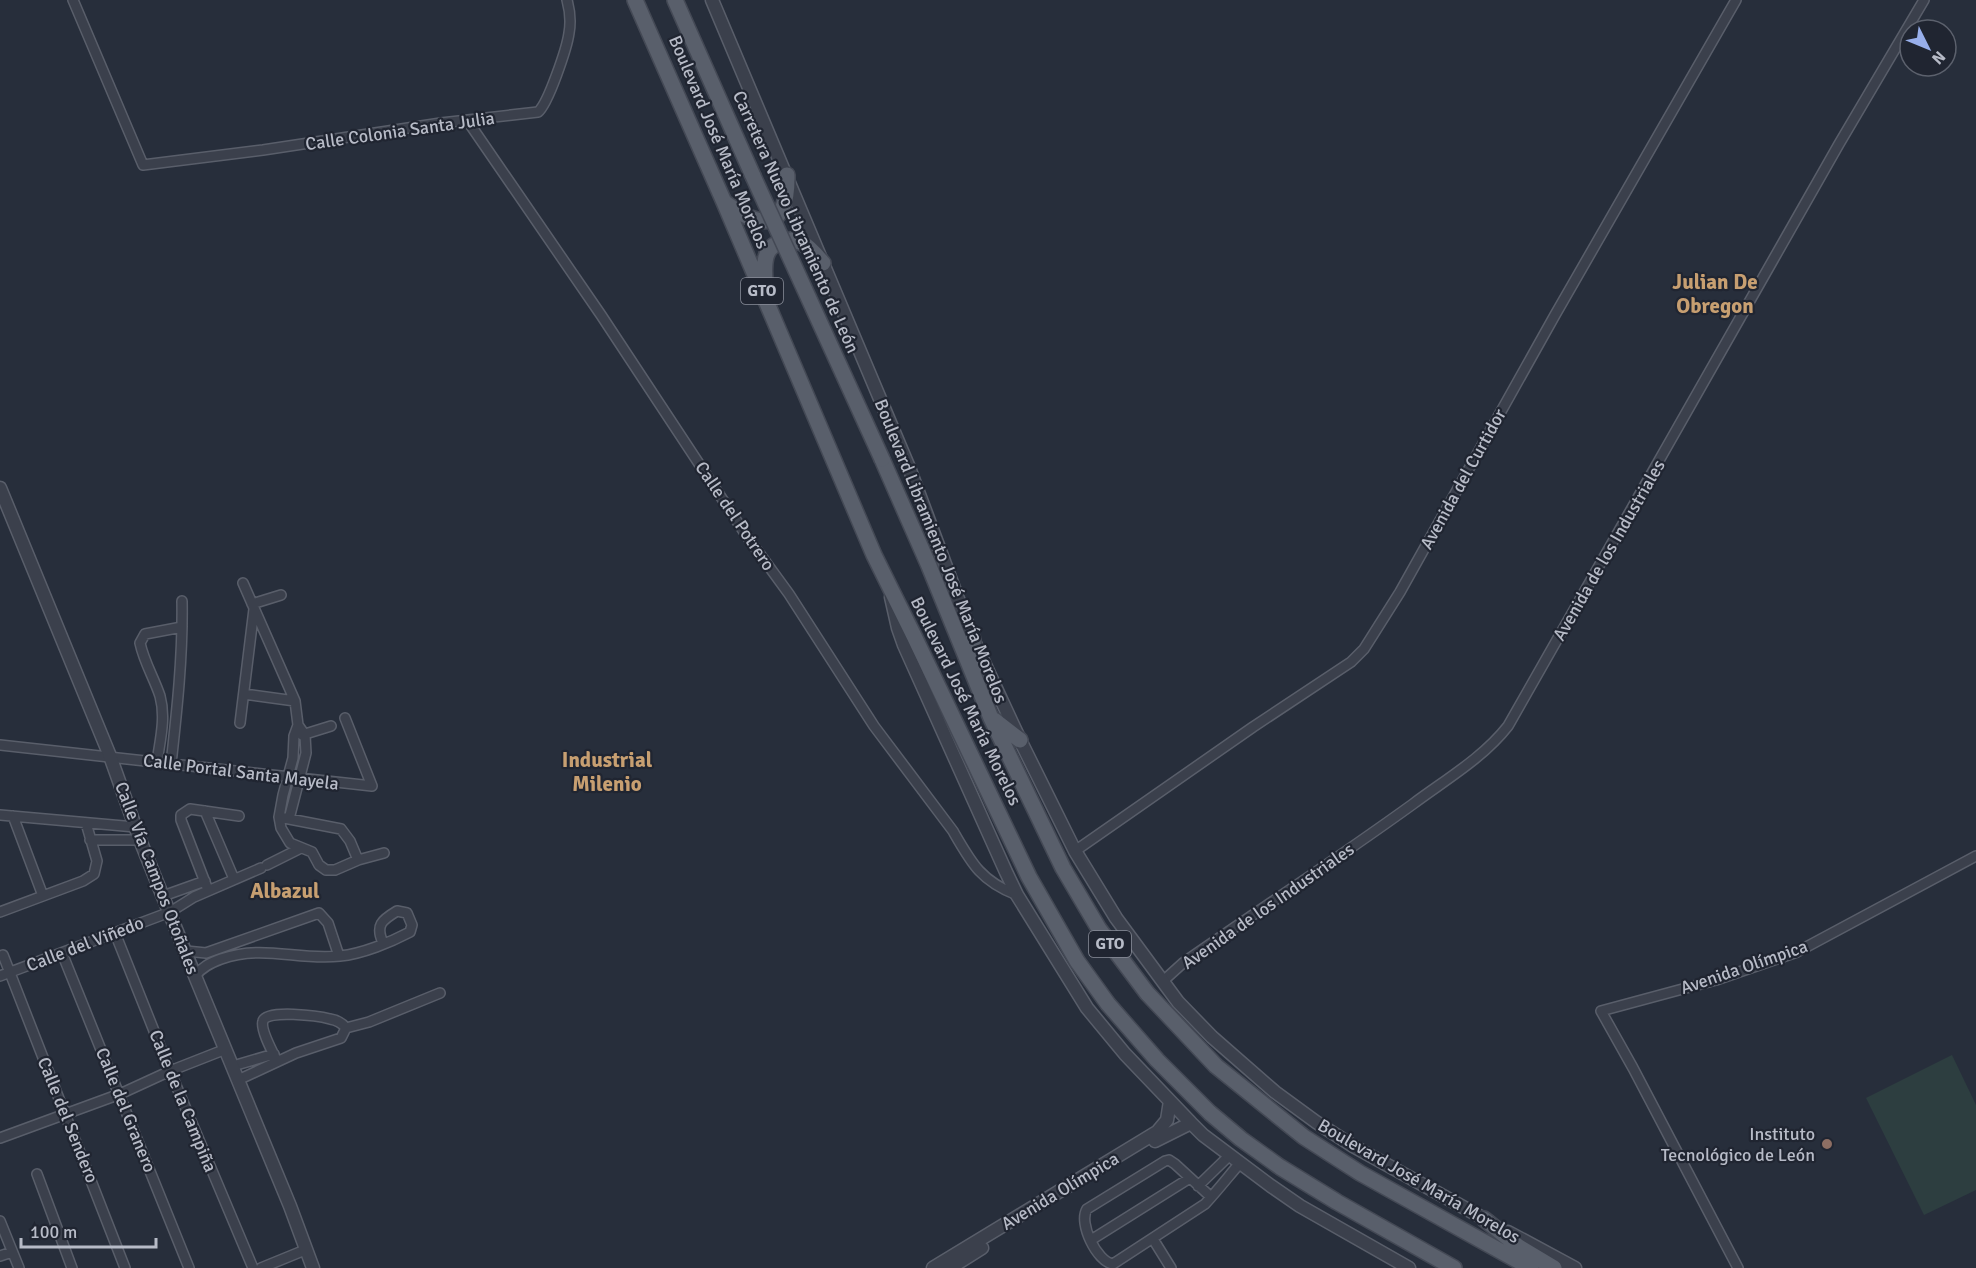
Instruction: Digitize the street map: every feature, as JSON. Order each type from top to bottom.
[{"type":"main road","name":"Boulevard José María Morelos","points":[[635,0],[724,202],[873,555],[1029,877],[1077,961],[1108,1004],[1170,1075],[1210,1113],[1280,1167],[1454,1268]]},
{"type":"main road","name":"Carretera Nuevo Libramiento de León","points":[[675,0],[882,459]]},
{"type":"main road","points":[[724,202],[747,218],[759,222],[769,221],[778,216],[785,206],[787,175]]},
{"type":"main road","points":[[767,303],[765,261],[766,254],[771,247],[777,243],[795,241],[810,249],[823,263]]},
{"type":"main road","name":"Boulevard José María Morelos","points":[[882,459],[929,566],[991,718],[1063,868],[1093,919],[1146,993],[1216,1066],[1273,1114],[1337,1160],[1531,1268]]},
{"type":"main road","points":[[973,639],[975,680]]},
{"type":"main road","points":[[991,718],[1020,740]]},
{"type":"main road","points":[[1485,1219],[1519,1247],[1554,1268]]},
{"type":"street","name":"Calle Colonia Santa Julia","points":[[74,0],[143,165],[532,113],[542,108],[546,102],[569,32],[570,14],[567,0]]},
{"type":"street","name":"Boulevard Libramiento José María Morelos","points":[[712,0],[910,471],[973,639],[1075,851],[1116,918],[1185,1010],[1275,1092],[1353,1146],[1575,1268]]},
{"type":"street","name":"Avenida del Curtidor","points":[[1075,851],[1351,662],[1364,649],[1400,592],[1736,0]]},
{"type":"street","name":"Avenida de los Industriales","points":[[1162,982],[1183,963],[1360,842],[1446,779],[1497,740],[1508,726],[1833,154],[1924,0]]},
{"type":"street","name":"Calle del Potrero","points":[[467,120],[601,315],[746,535],[795,603],[874,726],[986,879],[1017,896]]},
{"type":"street","name":"Calle Vía Campos Otoñales","points":[[0,488],[110,756],[140,840],[290,1206],[313,1268]]},
{"type":"street","points":[[243,583],[295,701],[298,725],[286,778],[285,837],[290,843],[312,852],[319,865],[326,870],[335,870],[358,860],[384,853]]},
{"type":"street","points":[[887,583],[904,645],[1017,896],[1087,1008],[1125,1054],[1191,1123],[1235,1159],[1271,1186],[1325,1221],[1409,1268]]},
{"type":"street","points":[[253,607],[281,595]]},
{"type":"street","points":[[171,764],[183,627],[182,601]]},
{"type":"street","points":[[240,723],[253,607]]},
{"type":"street","points":[[157,762],[163,713],[160,696],[140,643],[145,634],[183,627]]},
{"type":"street","points":[[250,639],[269,639]]},
{"type":"street","points":[[244,694],[295,701]]},
{"type":"street","points":[[160,696],[178,698]]},
{"type":"street","name":"Calle Portal Santa Mayela","points":[[0,745],[372,786],[345,718]]},
{"type":"street","points":[[284,818],[306,753],[305,735],[298,725]]},
{"type":"street","points":[[294,736],[305,735],[331,726]]},
{"type":"street","points":[[207,886],[181,815],[190,809],[239,816]]},
{"type":"street","points":[[205,811],[234,879]]},
{"type":"street","points":[[0,815],[135,827]]},
{"type":"street","points":[[13,816],[42,896]]},
{"type":"street","points":[[284,818],[341,829],[350,841],[358,860]]},
{"type":"street","points":[[0,912],[90,878],[94,874],[97,861],[86,823]]},
{"type":"street","points":[[90,840],[140,840]]},
{"type":"street","points":[[163,896],[234,879],[301,848]]},
{"type":"street","name":"Avenida Olímpica","points":[[1738,1268],[1634,1068],[1601,1011],[1716,980],[1797,952],[1976,856]]},
{"type":"street","name":"Calle del Viñedo","points":[[5,975],[170,912],[207,886]]},
{"type":"street","points":[[186,951],[206,953],[319,913],[328,923],[339,956]]},
{"type":"street","name":"Calle de la Campiña","points":[[115,933],[253,1268]]},
{"type":"street","points":[[265,933],[270,952]]},
{"type":"street","points":[[195,976],[210,963],[251,951],[339,956],[361,952],[383,943]]},
{"type":"street","points":[[230,944],[234,955]]},
{"type":"street","name":"Calle del Granero","points":[[62,953],[189,1268]]},
{"type":"street","name":"Calle del Sendero","points":[[3,955],[5,975],[66,1116],[125,1268]]},
{"type":"street","points":[[233,1066],[275,1058],[341,1038],[346,1028],[369,1022],[440,993]]},
{"type":"street","points":[[275,1058],[262,1026],[266,1016],[276,1014],[331,1019],[346,1028]]},
{"type":"street","points":[[0,1138],[66,1116],[226,1049]]},
{"type":"street","points":[[238,1080],[275,1058]]},
{"type":"street","name":"Avenida Olímpica","points":[[933,1268],[1157,1132],[1167,1120],[1170,1101]]},
{"type":"street","name":"Avenida Olímpica","points":[[950,1268],[1164,1135],[1191,1123]]},
{"type":"street","points":[[1198,1186],[1235,1159]]},
{"type":"street","points":[[1211,1197],[1172,1162],[1165,1161],[1091,1206],[1083,1217],[1091,1240],[1104,1260],[1113,1264],[1122,1264],[1153,1239],[1193,1213],[1211,1197],[1235,1159]]},
{"type":"street","points":[[37,1174],[72,1268]]},
{"type":"street","points":[[1091,1240],[1190,1178]]},
{"type":"street","points":[[0,1221],[19,1268]]},
{"type":"street","points":[[1153,1239],[1171,1268]]},
{"type":"street","points":[[261,1268],[305,1250]]},
{"type":"street","points":[[0,1256],[12,1252]]},
{"type":"shaded area","points":[[1952,1055],[1976,1105],[1976,1190],[1924,1215],[1866,1098]]},
{"type":"place","name":"Instituto Tecnológico de León","points":[[1827,1144]]},
{"type":"district","name":"Julian De Obregon","points":[[1715,294]]},
{"type":"district","name":"Industrial Milenio","points":[[607,772]]},
{"type":"district","name":"Albazul","points":[[285,891]]}]
